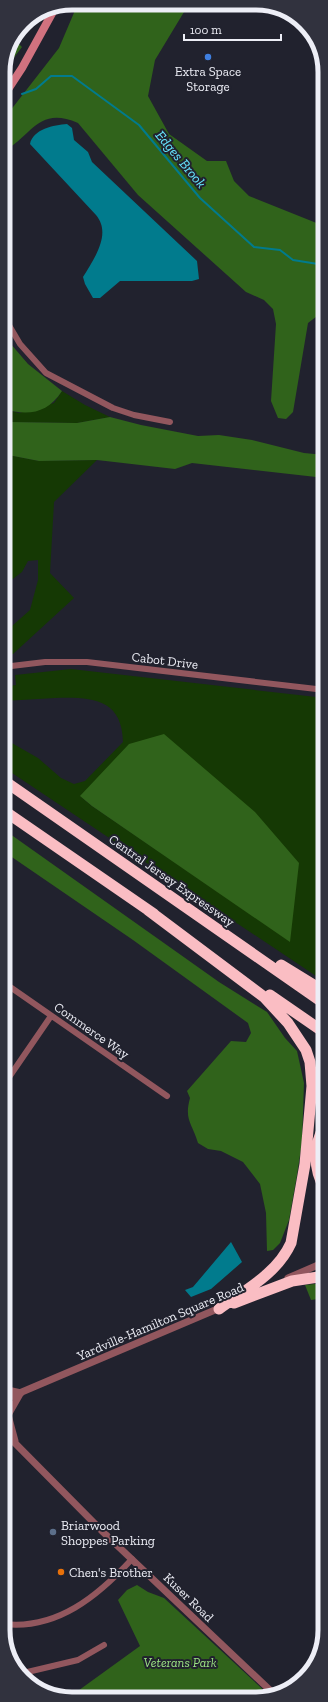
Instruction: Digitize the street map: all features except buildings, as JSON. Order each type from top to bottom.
[{"type":"highway","name":"Central Jersey Expressway","points":[[10,785],[318,999]]},
{"type":"highway","points":[[10,815],[318,1028]]},
{"type":"highway","points":[[162,891],[318,988]]},
{"type":"highway","points":[[148,910],[252,987],[275,1008],[300,1038],[306,1050],[312,1074],[305,1164],[291,1244],[280,1263],[273,1270],[221,1308]]},
{"type":"highway","points":[[318,1139],[316,1158],[318,1171]]},
{"type":"highway","points":[[221,1308],[287,1283],[318,1277]]},
{"type":"main road","points":[[10,86],[22,68],[52,14]]},
{"type":"street","points":[[10,327],[20,344],[46,372],[112,408],[134,415],[170,422]]},
{"type":"street","name":"Cabot Drive","points":[[10,667],[45,662],[87,662],[318,689]]},
{"type":"street","name":"Commerce Way","points":[[10,987],[167,1096]]},
{"type":"street","points":[[10,1076],[51,1016]]},
{"type":"street","name":"Yardville-Hamilton Square Road","points":[[10,1398],[318,1265]]},
{"type":"street","points":[[10,1390],[21,1393],[10,1411]]},
{"type":"street","points":[[10,1427],[17,1445]]},
{"type":"street","name":"Kuser Road","points":[[10,1438],[132,1559],[270,1690]]},
{"type":"street","points":[[10,1443],[17,1445]]},
{"type":"street","points":[[10,1624],[32,1624],[80,1606],[99,1593],[132,1559]]},
{"type":"street","points":[[26,1672],[78,1660],[104,1645]]},
{"type":"green space","points":[[75,10],[183,10],[184,12],[155,60],[148,96],[169,134],[207,161],[226,161],[234,181],[249,196],[318,224],[318,315],[308,323],[293,412],[286,419],[278,418],[271,401],[276,324],[273,309],[264,300],[246,292],[138,195],[78,123],[65,119],[54,118],[45,120],[10,147],[10,111],[59,48]]},
{"type":"green space","points":[[18,42],[22,47],[11,61]]},
{"type":"green space","points":[[10,343],[28,364],[62,391],[56,399],[43,409],[29,412],[10,411]]},
{"type":"green space","points":[[62,391],[85,405],[110,417],[77,423],[10,422],[10,411],[19,413],[54,403]]},
{"type":"green space","points":[[110,417],[141,425],[198,436],[219,435],[252,440],[304,453],[318,454],[318,477],[192,463],[175,469],[97,460],[39,461],[10,455],[10,422],[77,423]]},
{"type":"green space","points":[[10,455],[39,461],[97,460],[54,502],[50,573],[74,598],[13,654],[10,654],[10,628],[30,610],[38,580],[38,560],[28,561],[22,572],[10,581]]},
{"type":"green space","points":[[71,669],[318,697],[318,977],[10,772],[10,742],[38,758],[61,778],[74,784],[85,781],[123,742],[121,727],[117,716],[111,708],[102,703],[81,698],[10,701],[10,686],[16,685],[15,675]],"holes":[[[80,796],[290,941],[92,806]]]},
{"type":"green space","points":[[164,734],[255,812],[299,863],[290,942],[92,806],[80,796],[129,744]]},
{"type":"green space","points":[[10,834],[219,982],[267,1012],[285,1038],[297,1051],[304,1083],[302,1142],[289,1220],[280,1243],[273,1250],[267,1251],[266,1213],[260,1184],[243,1162],[221,1151],[208,1149],[198,1143],[188,1117],[188,1105],[190,1098],[187,1091],[231,1041],[246,1042],[251,1033],[248,1023],[133,940],[10,856]]},
{"type":"green space","points":[[318,1284],[318,1299],[311,1300],[305,1285]]},
{"type":"green space","name":"Veterans Park","points":[[137,1585],[148,1592],[164,1598],[265,1691],[76,1692],[140,1646],[118,1600],[127,1590]]},
{"type":"water","points":[[67,124],[72,128],[74,140],[88,152],[92,162],[197,261],[199,279],[192,281],[120,281],[100,298],[93,298],[85,284],[83,277],[100,246],[102,230],[100,222],[96,215],[30,144],[35,135],[40,131],[56,125]]},
{"type":"water","points":[[231,1242],[242,1262],[211,1289],[191,1297],[185,1290],[193,1287]]},
{"type":"waterway","name":"Edges Brook","points":[[22,94],[36,89],[51,76],[72,76],[139,125],[200,198],[254,247],[280,250],[293,260],[318,264]]},
{"type":"place","name":"Extra Space Storage","points":[[208,57]]},
{"type":"place","name":"Briarwood Shoppes Parking","points":[[53,1532]]},
{"type":"place","name":"Chen's Brother","points":[[61,1572]]}]
